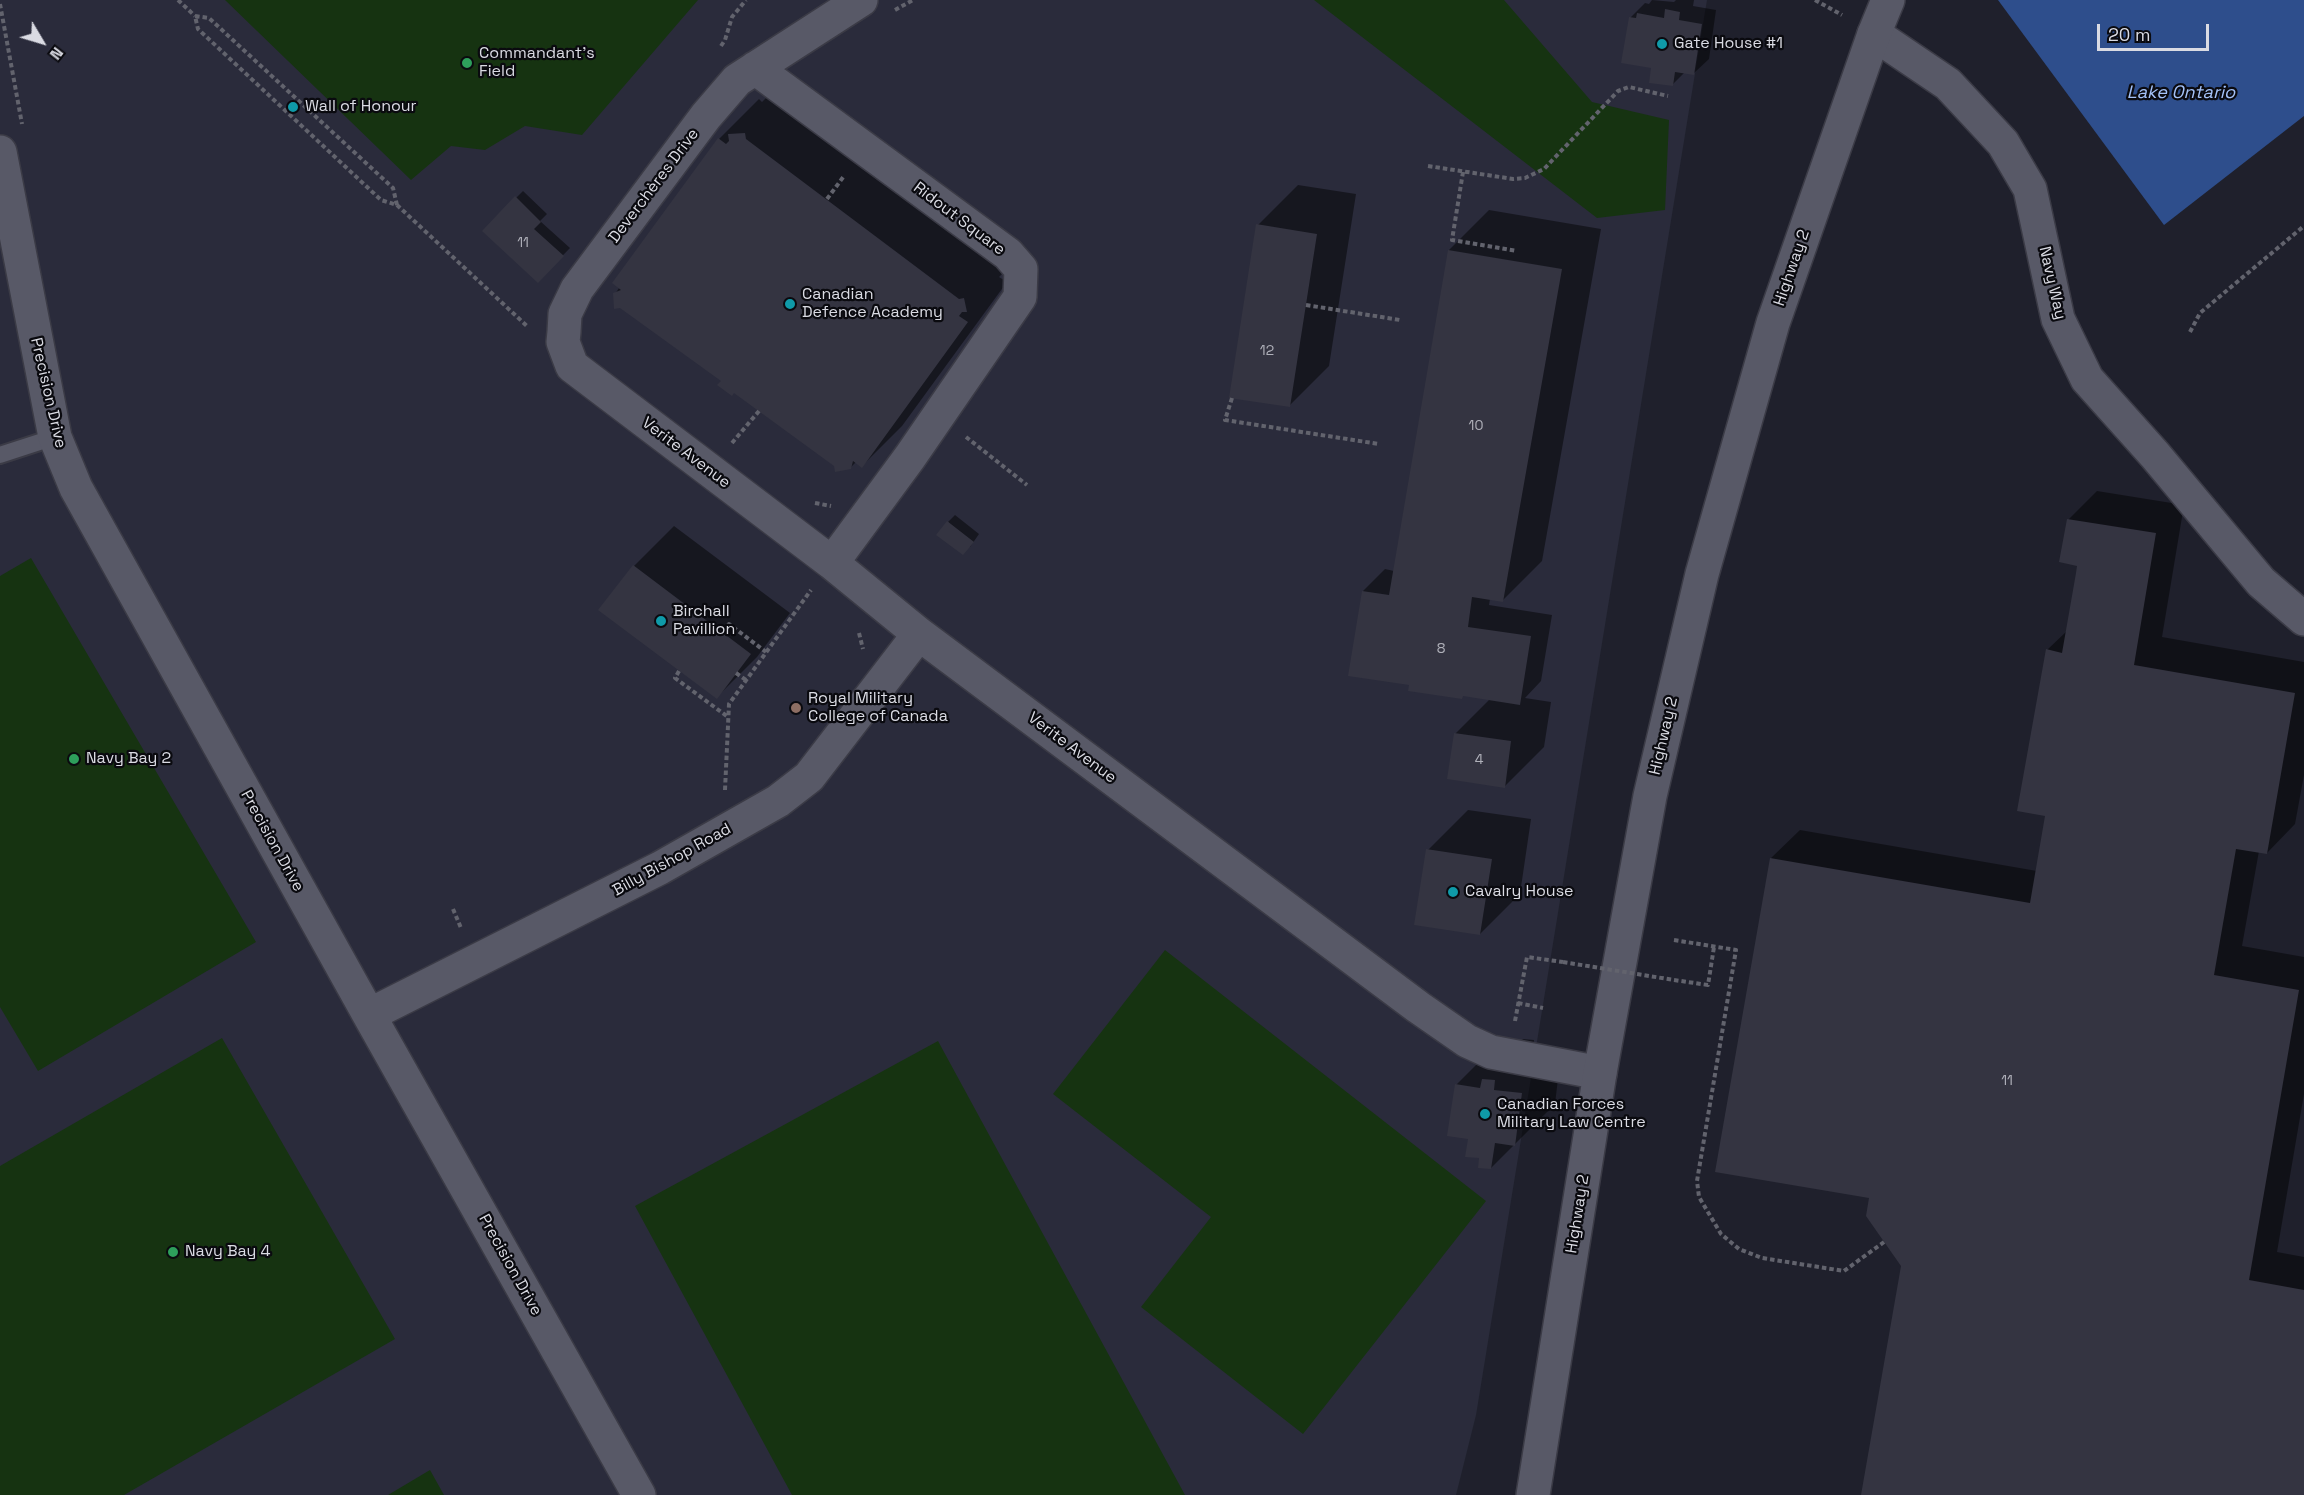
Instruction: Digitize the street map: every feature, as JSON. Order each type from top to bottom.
[{"type":"street","name":"Deverchères Drive","points":[[572,366],[563,342],[565,314],[577,289],[706,116],[737,80],[861,0]]},
{"type":"street","name":"Highway 2","points":[[1533,1495],[1600,1073],[1650,796],[1702,574],[1773,322],[1888,0]]},
{"type":"street","name":"Navy Way","points":[[1874,34],[1948,84],[2002,143],[2030,189],[2058,319],[2087,379],[2155,455],[2260,582],[2304,619]]},
{"type":"street","name":"Ridout Square","points":[[755,68],[1008,254],[1021,269],[1020,297],[939,416],[832,563]]},
{"type":"street","name":"Precision Drive","points":[[0,152],[55,437],[76,488],[639,1495]]},
{"type":"street","name":"Verite Avenue","points":[[572,366],[832,563],[919,634],[1418,1007],[1467,1041],[1499,1054],[1600,1073]]},
{"type":"street","name":"Billy Bishop Road","points":[[369,1015],[660,868],[778,801],[809,777],[919,634]]},
{"type":"lane","points":[[0,455],[55,437]]},
{"type":"path","points":[[178,0],[195,16],[198,29],[207,38],[381,200],[397,205],[572,366]]},
{"type":"path","points":[[0,4],[24,130]]},
{"type":"path","points":[[195,16],[209,18],[393,188],[397,205]]},
{"type":"path","points":[[1428,166],[1513,179],[1525,178],[1544,169],[1618,91],[1629,87],[1668,96]]},
{"type":"path","points":[[1463,172],[1452,240],[1517,251]]},
{"type":"path","points":[[2190,332],[2200,313],[2304,226]]},
{"type":"path","points":[[1306,305],[1400,320]]},
{"type":"path","points":[[1232,398],[1225,420],[1379,444]]},
{"type":"path","points":[[732,444],[759,411]]},
{"type":"path","points":[[939,416],[1027,485]]},
{"type":"path","points":[[811,502],[831,506],[841,502]]},
{"type":"path","points":[[723,832],[729,704],[832,563]]},
{"type":"path","points":[[802,584],[811,591]]},
{"type":"path","points":[[723,632],[729,624],[766,652]]},
{"type":"path","points":[[857,626],[864,653]]},
{"type":"path","points":[[679,671],[675,678],[728,717]]},
{"type":"path","points":[[736,673],[746,680]]},
{"type":"path","points":[[453,909],[465,936]]},
{"type":"path","points":[[1674,940],[1736,950],[1697,1181],[1699,1197],[1721,1234],[1739,1249],[1762,1258],[1844,1271],[1884,1242]]},
{"type":"path","points":[[1513,1030],[1527,957],[1708,986],[1714,947]]},
{"type":"path","points":[[1518,1003],[1543,1008]]},
{"type":"shaded area","name":"Royal Military College of Canada","points":[[0,0],[1707,0],[1476,1415],[1456,1495],[0,1495]]},
{"type":"green space","name":"Commandant's Field","points":[[225,0],[698,0],[582,135],[525,126],[485,150],[451,146],[411,180]]},
{"type":"green space","points":[[1314,0],[1504,0],[1592,102],[1669,120],[1665,210],[1597,218]]},
{"type":"green space","name":"Navy Bay 2","points":[[31,558],[256,942],[38,1071],[0,1007],[0,576]]},
{"type":"green space","points":[[1165,950],[1486,1201],[1303,1434],[1141,1307],[1211,1217],[1053,1094]]},
{"type":"green space","name":"Navy Bay 4","points":[[222,1038],[395,1339],[124,1495],[0,1495],[0,1166]]},
{"type":"green space","points":[[938,1041],[1185,1495],[792,1495],[635,1206]]},
{"type":"green space","points":[[430,1470],[444,1495],[388,1495]]},
{"type":"water","name":"Lake Ontario","points":[[1998,0],[2304,0],[2304,116],[2164,225]]},
{"type":"building","name":"Gate House #1","points":[[1665,9],[1680,12],[1679,20],[1702,24],[1694,75],[1675,72],[1673,86],[1649,83],[1651,68],[1621,63],[1629,17],[1636,18],[1637,13],[1664,18]]},
{"type":"building","name":"Canadian Defence Academy","points":[[745,133],[746,139],[959,299],[964,298],[967,312],[962,312],[959,316],[968,322],[862,468],[853,461],[851,469],[835,472],[834,466],[734,393],[732,396],[717,385],[721,381],[620,308],[614,309],[613,293],[621,290],[612,283],[718,138],[726,144],[729,141],[728,134]]},
{"type":"building","points":[[515,196],[541,222],[534,229],[564,256],[538,283],[482,231]]},
{"type":"building","points":[[1256,224],[1317,234],[1290,407],[1229,398]]},
{"type":"building","points":[[1448,250],[1562,269],[1503,602],[1472,597],[1468,627],[1531,636],[1520,705],[1463,696],[1462,699],[1408,691],[1409,685],[1348,676],[1362,591],[1389,595]]},
{"type":"building","points":[[2067,519],[2156,533],[2134,665],[2295,693],[2267,854],[2236,849],[2214,975],[2299,990],[2249,1280],[2304,1290],[2304,1495],[1861,1495],[1901,1266],[1866,1216],[1869,1198],[1715,1172],[1770,858],[2030,903],[2045,816],[2017,811],[2046,649],[2062,653],[2076,573],[2077,566],[2059,562]]},
{"type":"building","points":[[947,521],[974,542],[963,555],[936,535]]},
{"type":"building","name":"Birchall Pavillion","points":[[633,565],[751,654],[717,699],[598,610]]},
{"type":"building","points":[[1454,733],[1511,741],[1505,788],[1447,779]]},
{"type":"building","name":"Cavalry House","points":[[1426,849],[1492,859],[1480,935],[1414,925]]},
{"type":"building","name":"Canadian Forces Military Law Centre","points":[[1482,1079],[1495,1080],[1494,1090],[1522,1093],[1515,1146],[1495,1143],[1491,1169],[1478,1168],[1479,1158],[1465,1157],[1468,1139],[1447,1136],[1455,1084],[1480,1088]]},
{"type":"place","name":"Gate House #1","points":[[1662,44]]},
{"type":"place","name":"Commandant's Field","points":[[467,63]]},
{"type":"place","name":"Wall of Honour","points":[[293,107]]},
{"type":"place","name":"Canadian Defence Academy","points":[[790,304]]},
{"type":"place","name":"Birchall Pavillion","points":[[661,621]]},
{"type":"place","name":"Royal Military College of Canada","points":[[796,708]]},
{"type":"place","name":"Navy Bay 2","points":[[74,759]]},
{"type":"place","name":"Cavalry House","points":[[1453,892]]},
{"type":"place","name":"Canadian Forces Military Law Centre","points":[[1485,1114]]},
{"type":"place","name":"Navy Bay 4","points":[[173,1252]]}]
